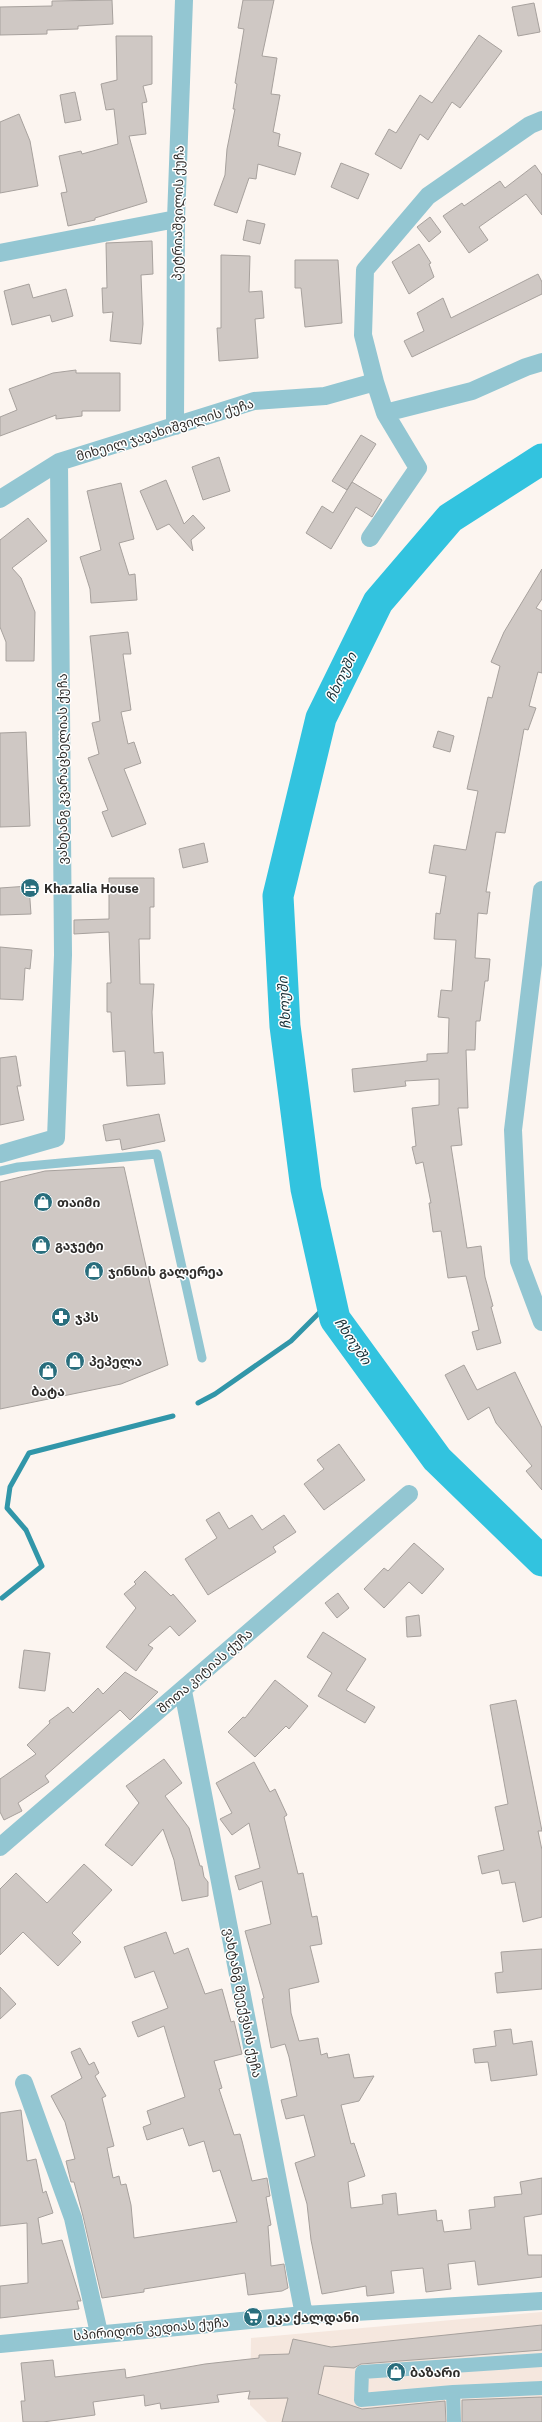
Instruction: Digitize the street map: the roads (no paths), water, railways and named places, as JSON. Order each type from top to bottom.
[{"type":"street","name":"პეტრიაშვილის ქუჩა","points":[[175,426],[176,219],[184,0]]},
{"type":"street","points":[[370,538],[418,468],[385,413],[375,382],[364,335],[365,270],[428,196],[530,125],[542,120]]},
{"type":"street","points":[[0,253],[176,219]]},
{"type":"street","points":[[385,413],[428,404],[472,391],[526,367],[542,362]]},
{"type":"street","name":"მიხეილ ჯავახიშვილის ქუჩა","points":[[0,499],[59,462],[254,401],[325,396],[375,382]]},
{"type":"street","name":"ვახტანგ კვარაცხელიას ქუჩა","points":[[0,1154],[56,1138],[63,955],[59,462]]},
{"type":"street","points":[[541,895],[513,1130],[519,1261],[542,1322]]},
{"type":"street","name":"შოთა კიტიას ქუჩა","points":[[0,1847],[183,1691],[409,1494]]},
{"type":"street","name":"ვახტანგ მეექვსის ქუჩა","points":[[183,1691],[304,2315]]},
{"type":"street","points":[[24,2083],[73,2218],[99,2333]]},
{"type":"street","name":"სპირიდონ კედიას ქუჩა","points":[[0,2344],[99,2333],[304,2315],[542,2301]]},
{"type":"street","points":[[542,2360],[362,2372],[361,2400],[453,2392],[542,2388]]},
{"type":"street","points":[[453,2392],[454,2422]]},
{"type":"lane","points":[[0,1170],[157,1154],[202,1358]]},
{"type":"waterway","name":"ჩხოუში","points":[[542,459],[450,518],[378,602],[321,718],[278,896],[285,1026],[306,1189],[335,1319],[437,1459],[542,1561]]},
{"type":"waterway","points":[[198,1403],[215,1394],[291,1341],[331,1301]]},
{"type":"waterway","points":[[2,1598],[42,1566],[26,1530],[7,1508],[10,1487],[29,1453],[173,1416]]},
{"type":"place","name":"Khazalia House","points":[[30,888]]},
{"type":"place","name":"თაიმი","points":[[43,1202]]},
{"type":"place","name":"გაჯეტი","points":[[41,1245]]},
{"type":"place","name":"ჯინსის გალერეა","points":[[94,1271]]},
{"type":"place","name":"ჯპს","points":[[61,1317]]},
{"type":"place","name":"პეპელა","points":[[75,1361]]},
{"type":"place","name":"ბატა","points":[[48,1371]]},
{"type":"place","name":"ეკა ქალდანი","points":[[253,2317]]},
{"type":"place","name":"ბაზარი","points":[[396,2372]]}]
